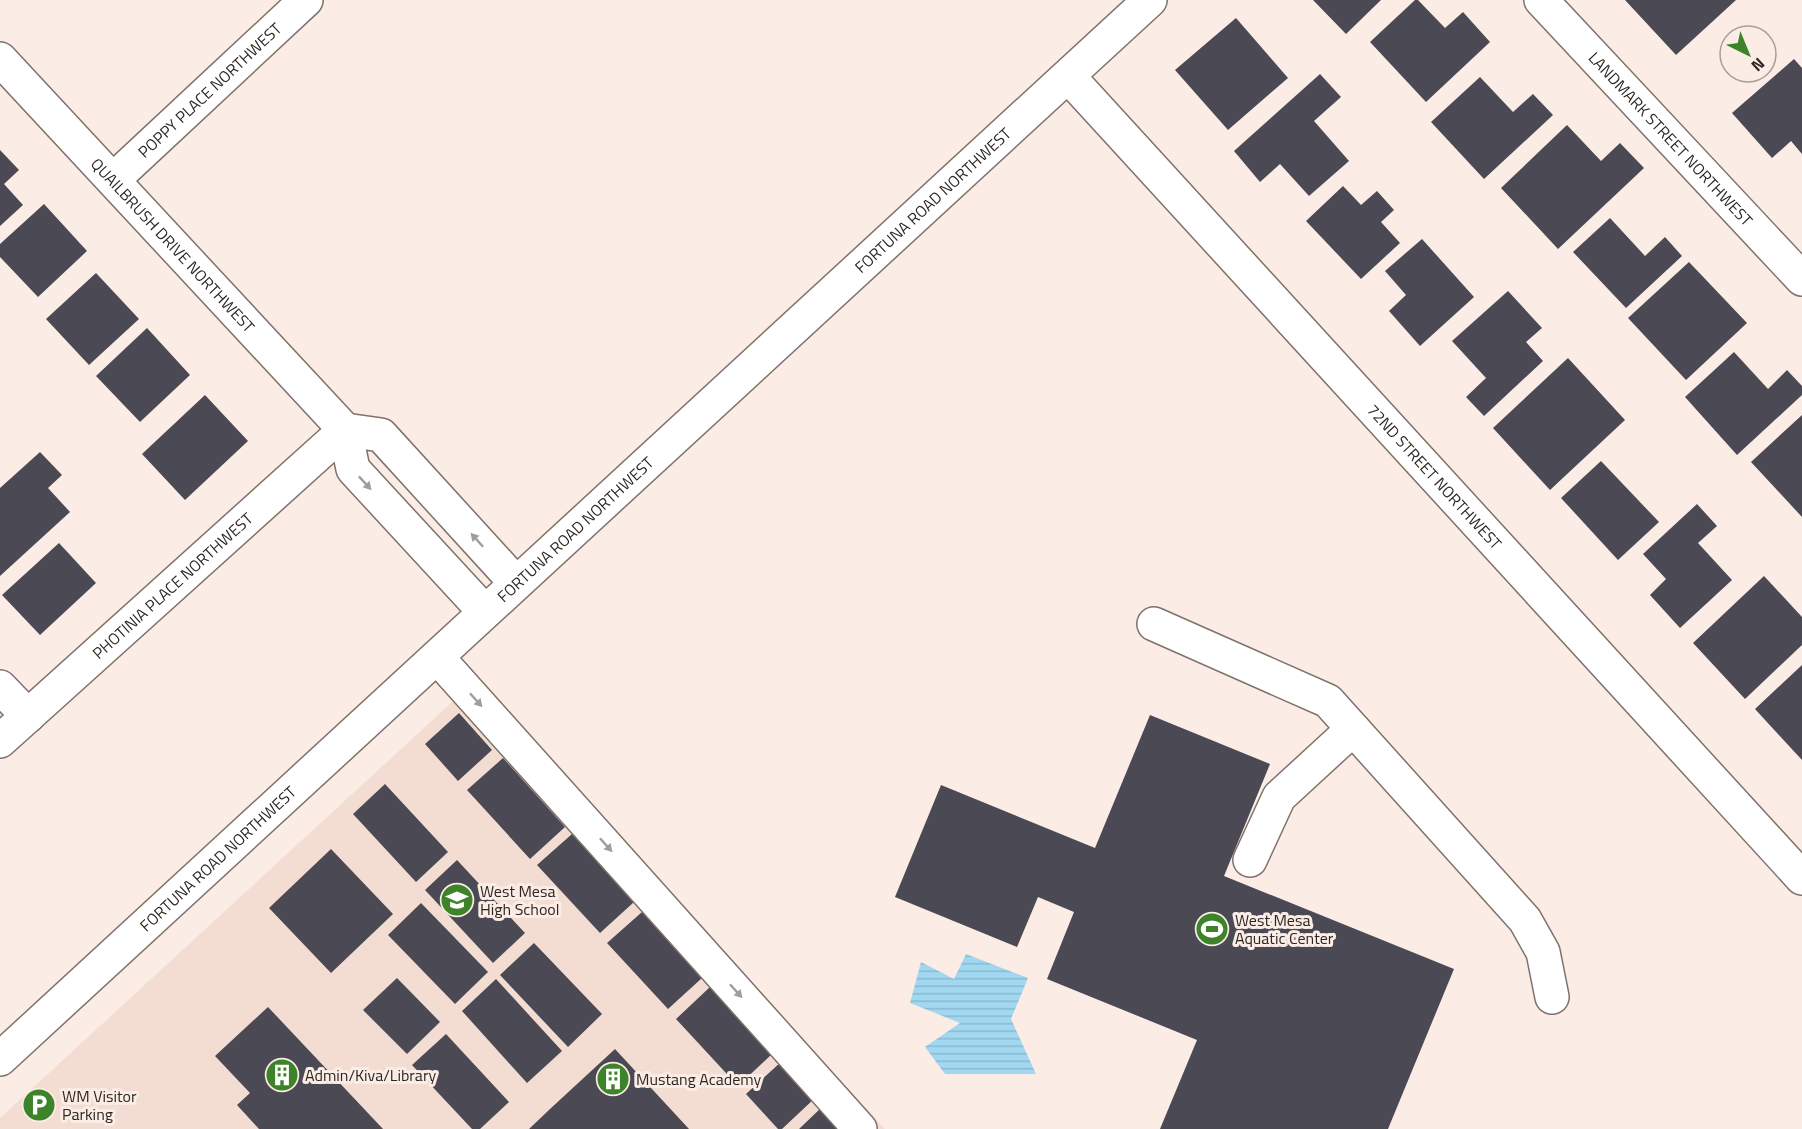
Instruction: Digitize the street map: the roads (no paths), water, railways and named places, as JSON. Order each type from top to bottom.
[{"type":"street","name":"POPPY PLACE NORTHWEST","points":[[113,180],[306,0]]},
{"type":"street","name":"FORTUNA ROAD NORTHWEST","points":[[0,1059],[1150,0]]},
{"type":"street","name":"LANDMARK STREET NORTHWEST","points":[[1542,0],[1799,271]]},
{"type":"street","name":"QUAILBRUSH DRIVE NORTHWEST","points":[[0,59],[345,430]]},
{"type":"street","name":"72ND STREET NORTHWEST","points":[[1068,76],[1802,878]]},
{"type":"street","points":[[485,612],[353,469],[345,430],[381,435],[516,583]]},
{"type":"street","name":"PHOTINIA PLACE NORTHWEST","points":[[0,741],[345,430]]},
{"type":"street","points":[[1154,624],[1328,701],[1525,920],[1543,952],[1552,997]]},
{"type":"street","points":[[437,657],[860,1129]]},
{"type":"street","points":[[0,687],[28,716]]},
{"type":"street","points":[[1250,860],[1279,797],[1353,729]]},
{"type":"water","points":[[966,954],[1028,978],[1011,1019],[1036,1074],[945,1074],[925,1047],[960,1023],[910,1003],[921,962],[954,979]]},
{"type":"place","name":"West Mesa High School","points":[[457,900]]},
{"type":"place","name":"West Mesa Aquatic Center","points":[[1212,929]]},
{"type":"place","name":"Admin/Kiva/Library","points":[[282,1075]]},
{"type":"place","name":"Mustang Academy","points":[[613,1079]]},
{"type":"place","name":"WM Visitor Parking","points":[[39,1105]]}]
